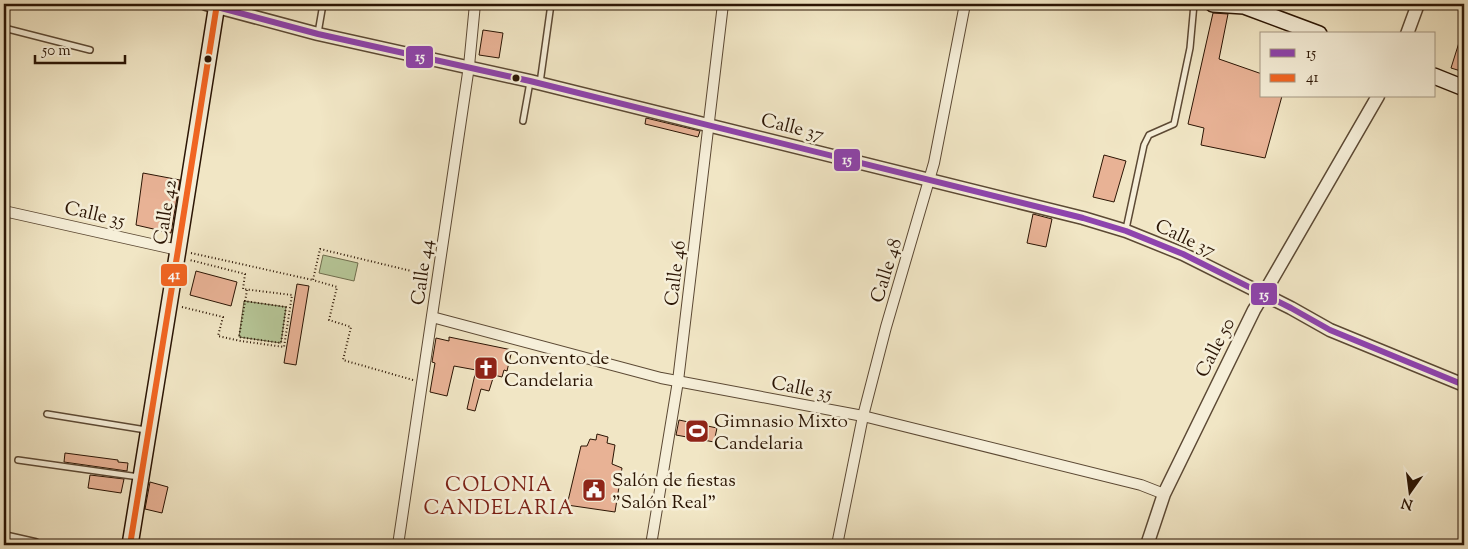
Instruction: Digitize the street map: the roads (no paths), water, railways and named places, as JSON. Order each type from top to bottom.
[{"type":"main road","points":[[1212,4],[1244,6],[1314,32]]},
{"type":"main road","name":"Calle 42","points":[[130,545],[178,250],[213,5]]},
{"type":"main road","points":[[1436,77],[1464,88]]},
{"type":"street","name":"Calle 44","points":[[398,545],[469,66],[475,4]]},
{"type":"street","name":"Calle 48","points":[[837,545],[863,416],[886,327],[930,180],[965,4]]},
{"type":"street","points":[[1408,32],[1418,4]]},
{"type":"street","name":"Calle 37","points":[[213,5],[318,34],[535,82],[1126,230],[1183,254],[1291,308],[1330,330],[1464,385]]},
{"type":"street","name":"Calle 46","points":[[650,545],[678,381],[723,5]]},
{"type":"street","name":"Calle 50","points":[[1147,545],[1164,494],[1240,336],[1377,98]]},
{"type":"street","name":"Calle 35","points":[[4,211],[178,250]]},
{"type":"street","name":"Calle 35","points":[[432,317],[661,378],[863,416],[1141,485],[1164,494]]},
{"type":"street","points":[[4,538],[36,545]]},
{"type":"lane","points":[[318,34],[323,4]]},
{"type":"lane","points":[[523,121],[535,82],[551,4]]},
{"type":"lane","points":[[711,4],[723,5]]},
{"type":"lane","points":[[1126,230],[1144,144],[1149,135],[1174,124],[1190,48],[1194,4]]},
{"type":"lane","points":[[4,28],[90,50]]},
{"type":"lane","points":[[48,414],[149,430]]},
{"type":"lane","points":[[18,460],[142,478]]},
{"type":"place","name":"Convento de Candelaria","points":[[486,368]]},
{"type":"place","name":"Gimnasio Mixto Candelaria","points":[[697,431]]},
{"type":"place","name":"Salón de fiestas \"Salón Real\"","points":[[594,490]]},
{"type":"district","name":"COLONIA CANDELARIA","points":[[499,496]]}]
